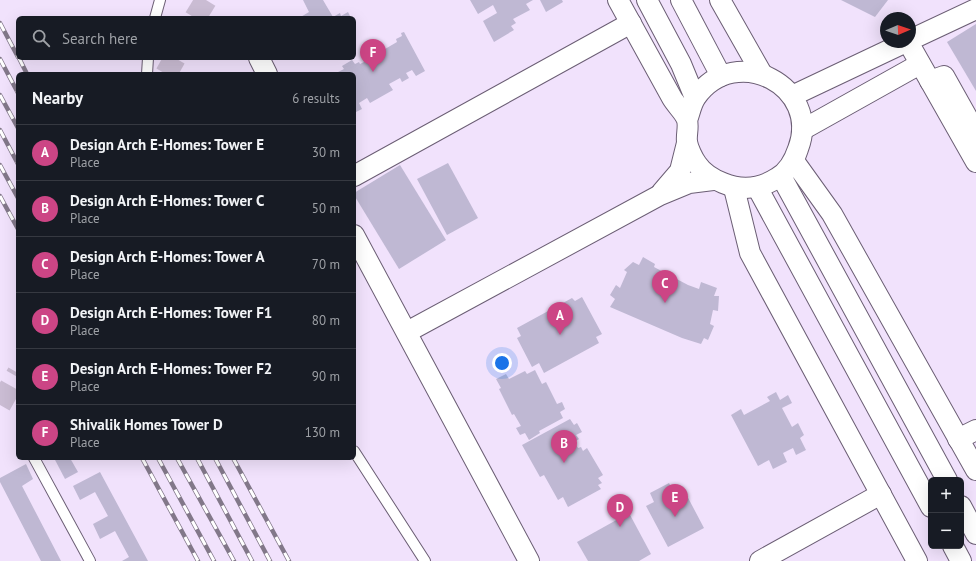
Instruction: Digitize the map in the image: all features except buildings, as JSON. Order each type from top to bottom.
[{"type":"street","points":[[618,0],[673,99],[687,120]]},
{"type":"street","points":[[647,0],[681,64],[695,98]]},
{"type":"street","points":[[681,0],[721,76]]},
{"type":"street","points":[[720,0],[762,74]]},
{"type":"street","points":[[916,37],[976,9]]},
{"type":"street","points":[[356,175],[631,23]]},
{"type":"street","points":[[792,96],[894,48]]},
{"type":"street","points":[[910,48],[976,162]]},
{"type":"street","points":[[260,60],[266,72]]},
{"type":"street","points":[[660,195],[680,171],[687,143],[687,120],[695,98],[706,85],[721,76],[743,71],[762,74],[778,82],[792,96],[801,117],[802,140],[794,161],[781,176],[770,183],[757,187],[734,188],[713,180],[697,163],[687,143]]},
{"type":"street","points":[[802,130],[925,73],[944,76],[976,133]]},
{"type":"street","points":[[794,161],[832,214],[976,470]]},
{"type":"street","points":[[781,176],[945,477]]},
{"type":"street","points":[[407,332],[660,195],[688,183],[713,180]]},
{"type":"street","points":[[757,187],[928,500]]},
{"type":"street","points":[[734,188],[750,253],[917,561]]},
{"type":"street","points":[[356,239],[529,561]]},
{"type":"street","points":[[958,439],[976,430]]},
{"type":"street","points":[[760,561],[880,494]]},
{"type":"street","points":[[964,512],[976,534]]},
{"type":"street","points":[[954,549],[961,561]]},
{"type":"lane","points":[[156,16],[160,0]]},
{"type":"lane","points":[[147,72],[148,60]]},
{"type":"lane","points":[[356,453],[425,561]]},
{"type":"lane","points":[[35,460],[90,561]]},
{"type":"tunnel","points":[[196,16],[206,0]]},
{"type":"tunnel","points":[[167,72],[174,60]]},
{"type":"tunnel","points":[[0,405],[16,377]]},
{"type":"railway","points":[[0,23],[16,53]]},
{"type":"railway","points":[[0,59],[16,89]]},
{"type":"railway","points":[[20,60],[26,72]]},
{"type":"railway","points":[[0,95],[16,124]]},
{"type":"railway","points":[[0,130],[16,160]]},
{"type":"railway","points":[[0,165],[16,194]]},
{"type":"railway","points":[[0,196],[16,225]]},
{"type":"railway","points":[[143,460],[198,561]]},
{"type":"railway","points":[[159,460],[214,561]]},
{"type":"railway","points":[[178,460],[234,561]]},
{"type":"railway","points":[[198,460],[252,561]]},
{"type":"railway","points":[[216,460],[270,561]]},
{"type":"railway","points":[[234,460],[289,561]]},
{"type":"place","name":"Shivalik Homes Tower D","points":[[373,72]]},
{"type":"place","name":"Design Arch E-Homes: Tower A","points":[[665,303]]},
{"type":"place","name":"Design Arch E-Homes: Tower E","points":[[560,335]]},
{"type":"place","name":"Design Arch E-Homes: Tower C","points":[[564,463]]},
{"type":"place","name":"Design Arch E-Homes: Tower F2","points":[[675,517]]},
{"type":"place","name":"Design Arch E-Homes: Tower F1","points":[[620,527]]}]
